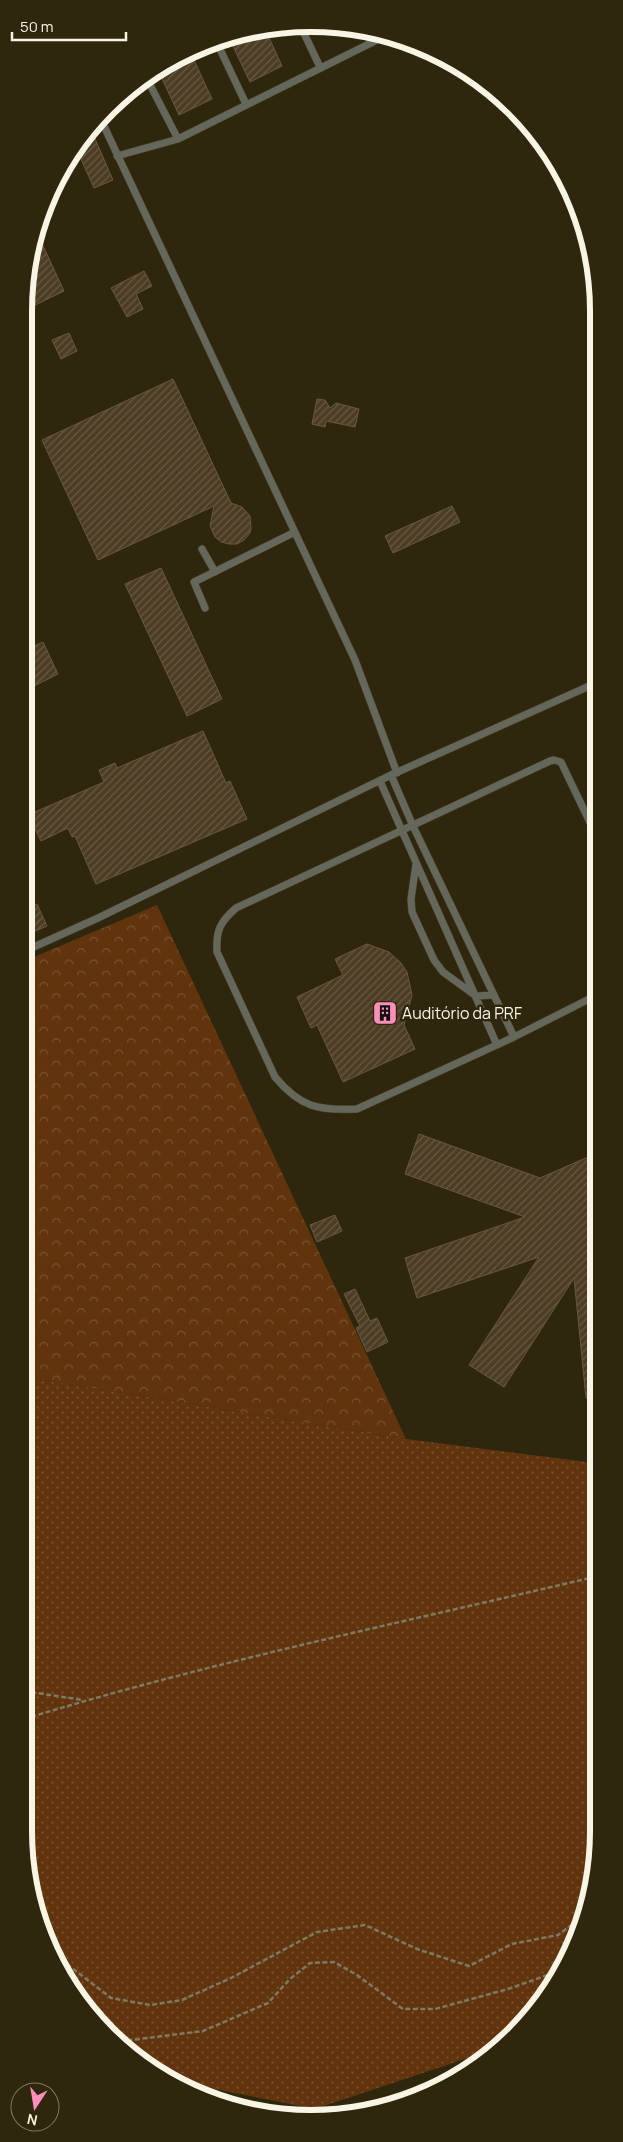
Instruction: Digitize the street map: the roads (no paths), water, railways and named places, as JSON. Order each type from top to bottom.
[{"type":"lane","points":[[304,32],[320,67]]},
{"type":"lane","points":[[118,156],[178,139],[376,40]]},
{"type":"lane","points":[[219,48],[246,104]]},
{"type":"lane","points":[[150,84],[178,139]]},
{"type":"lane","points":[[104,126],[355,660],[413,826],[514,1037]]},
{"type":"lane","points":[[205,608],[194,582],[295,532]]},
{"type":"lane","points":[[202,549],[215,572]]},
{"type":"lane","points":[[32,948],[98,918],[394,774],[590,686]]},
{"type":"lane","points":[[590,822],[561,762],[554,760],[236,908],[223,919],[216,936],[217,952],[275,1077],[289,1093],[308,1105],[334,1110],[357,1110],[498,1045],[590,999]]},
{"type":"lane","points":[[380,781],[498,1045]]},
{"type":"lane","points":[[416,864],[411,899],[412,912],[434,960],[443,972],[476,996],[494,995]]},
{"type":"place","name":"Auditório da PRF","points":[[385,1013]]}]
